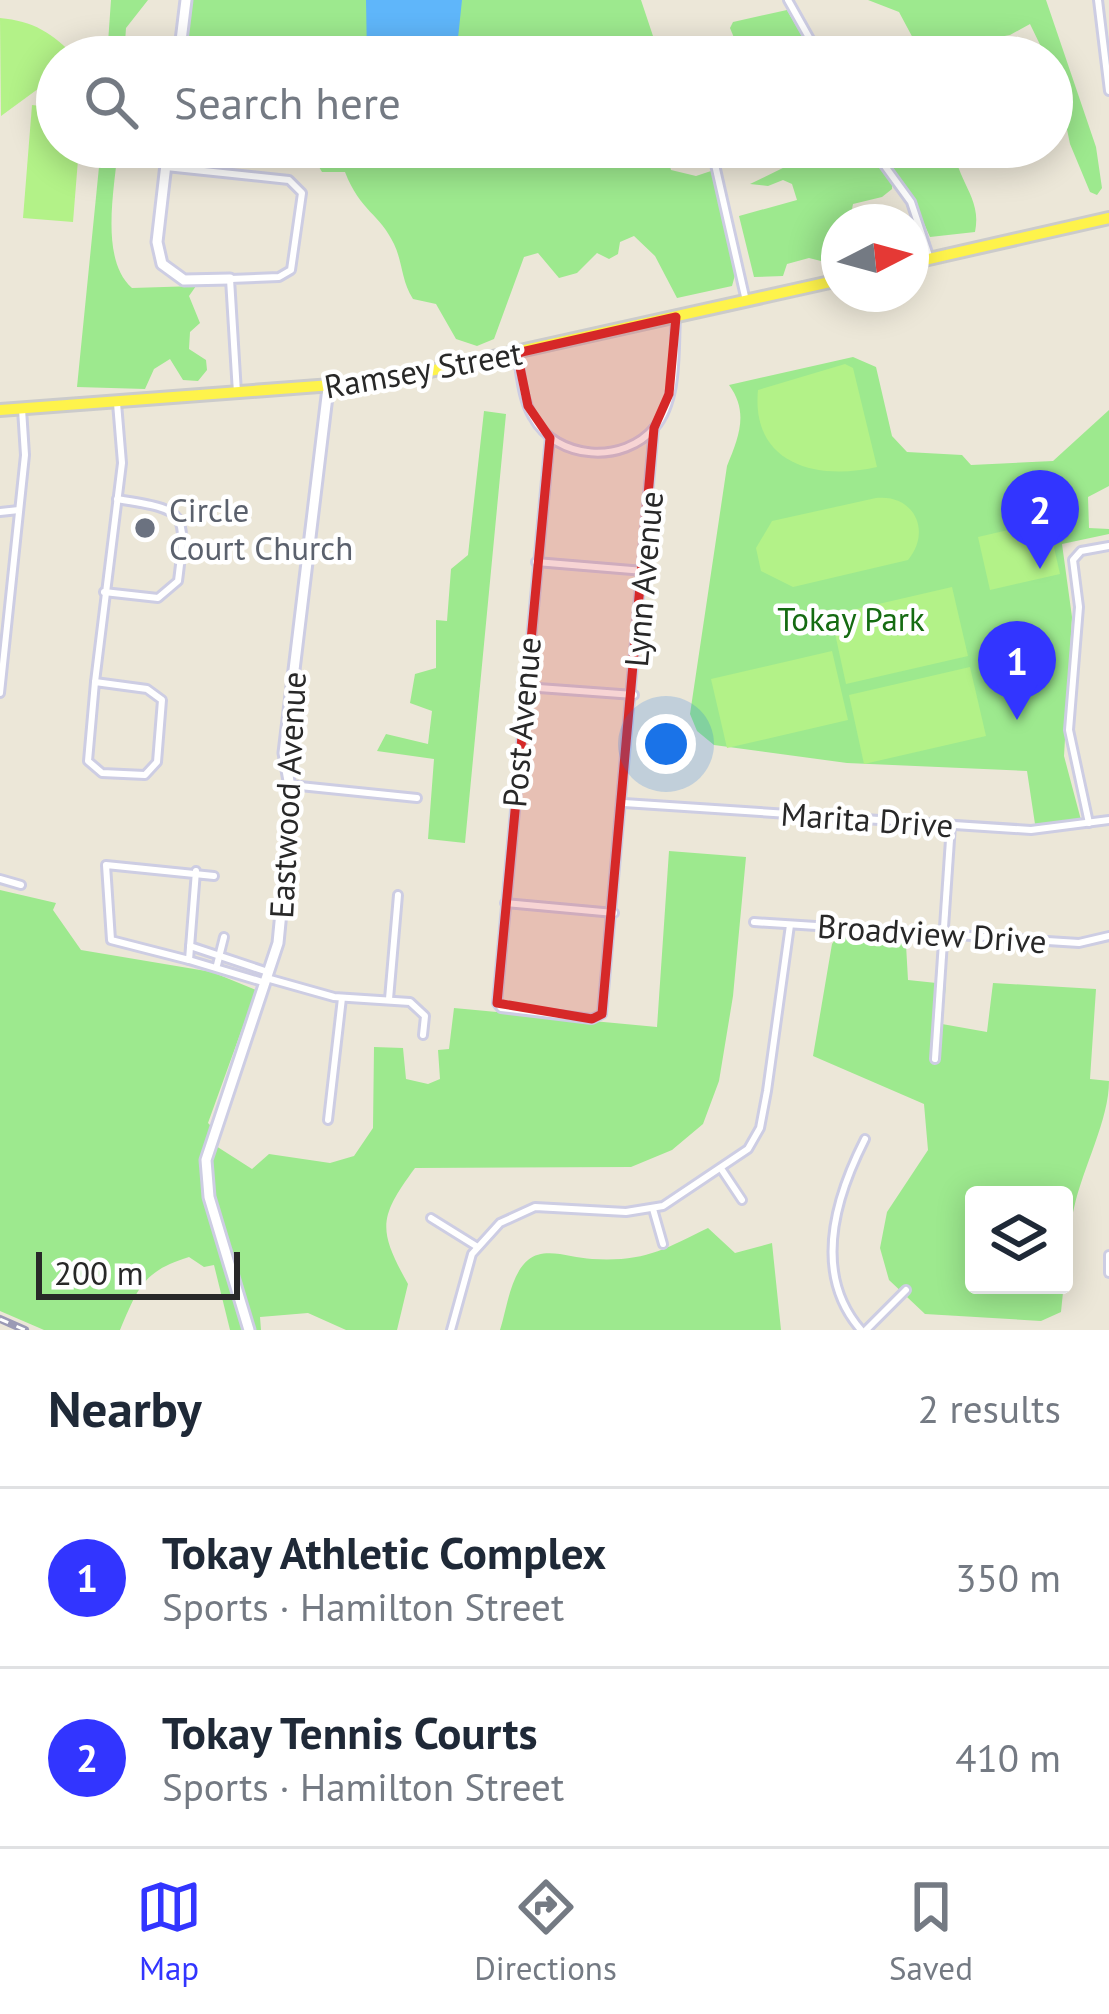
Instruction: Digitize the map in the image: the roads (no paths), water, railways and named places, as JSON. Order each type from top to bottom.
[{"type":"main road","points":[[930,259],[1109,218]]},
{"type":"main road","name":"Ramsey Street","points":[[0,410],[328,388],[517,353],[821,284]]},
{"type":"street","points":[[182,36],[186,0]]},
{"type":"street","points":[[788,0],[808,36]]},
{"type":"street","points":[[1098,0],[1109,91]]},
{"type":"street","points":[[166,168],[157,247],[162,264],[184,280],[279,277],[291,270],[301,188],[289,180],[175,168]]},
{"type":"street","points":[[716,168],[746,301]]},
{"type":"street","points":[[886,168],[911,202],[930,259]]},
{"type":"street","points":[[230,280],[237,395]]},
{"type":"street","name":"Lynn Avenue","points":[[602,1016],[654,428],[669,394],[676,317]]},
{"type":"street","points":[[517,353],[528,406],[550,437],[579,451],[602,453],[633,444],[654,428]]},
{"type":"street","name":"Eastwood Avenue","points":[[249,1330],[209,1197],[206,1160],[270,979],[290,785],[284,753],[328,388]]},
{"type":"street","points":[[94,682],[147,688],[161,700],[157,762],[145,776],[102,773],[88,761],[94,682],[104,592],[123,449],[117,403]]},
{"type":"street","points":[[0,693],[25,455],[22,409]]},
{"type":"street","name":"Post Avenue","points":[[550,437],[499,1008],[602,1016]]},
{"type":"street","points":[[104,592],[158,598],[178,581],[184,528],[179,516],[168,507],[117,500]]},
{"type":"street","points":[[0,512],[19,510]]},
{"type":"street","points":[[1089,824],[1069,730],[1079,607],[1074,555],[1109,546]]},
{"type":"street","points":[[536,562],[644,572]]},
{"type":"street","points":[[525,687],[634,695]]},
{"type":"street","points":[[290,785],[417,798]]},
{"type":"street","name":"Marita Drive","points":[[624,803],[1050,830],[1109,820]]},
{"type":"street","points":[[935,1059],[951,825]]},
{"type":"street","points":[[214,876],[106,865],[111,940],[342,998],[389,999],[422,1010],[427,1022],[423,1035]]},
{"type":"street","points":[[189,960],[196,871]]},
{"type":"street","points":[[0,879],[21,885]]},
{"type":"street","points":[[389,999],[398,895]]},
{"type":"street","points":[[505,903],[614,913]]},
{"type":"street","name":"Broadview Drive","points":[[754,922],[1079,943],[1109,936]]},
{"type":"street","points":[[452,1330],[476,1246],[500,1223],[536,1208],[653,1209],[722,1170],[748,1149],[760,1128],[790,925]]},
{"type":"street","points":[[217,965],[224,938]]},
{"type":"street","points":[[190,946],[220,952],[270,979]]},
{"type":"street","points":[[328,1120],[342,998]]},
{"type":"street","points":[[865,1139],[839,1201],[832,1244],[835,1285],[864,1330],[906,1290]]},
{"type":"street","points":[[722,1170],[742,1200]]},
{"type":"street","points":[[653,1209],[663,1244]]},
{"type":"street","points":[[431,1218],[476,1246]]},
{"type":"street","points":[[1109,1255],[1109,1273]]},
{"type":"water","points":[[366,0],[462,0],[458,36],[367,36]]},
{"type":"railway","points":[[0,1319],[25,1330]]},
{"type":"place","name":"Circle Court Church","points":[[145,528]]},
{"type":"place","name":"Tokay Tennis Courts","points":[[1040,569]]},
{"type":"place","name":"Tokay Athletic Complex","points":[[1017,720]]},
{"type":"park label","name":"Tokay Park","points":[[851,618]]}]
